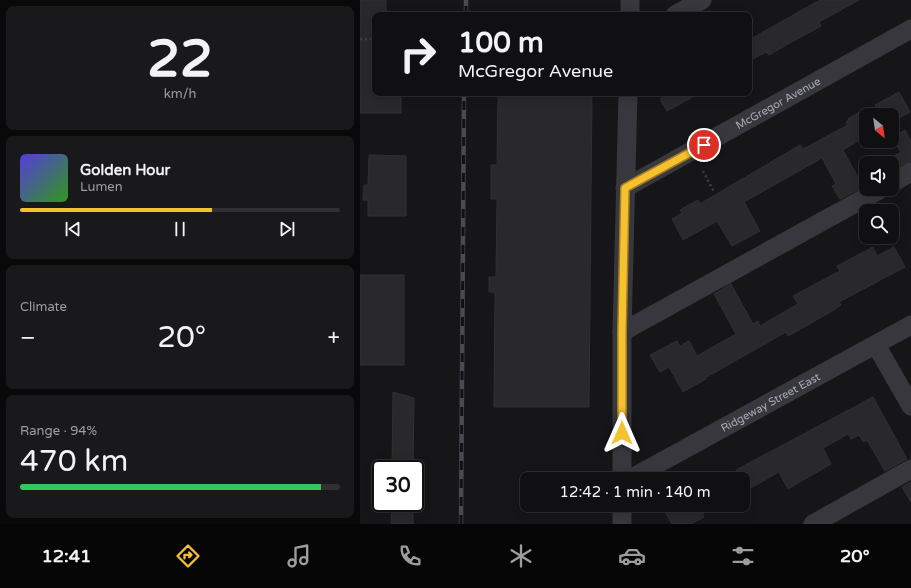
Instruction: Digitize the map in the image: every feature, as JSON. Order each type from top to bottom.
[{"type":"street","points":[[630,0],[630,12]]},
{"type":"street","points":[[680,12],[702,0]]},
{"type":"street","name":"McGregor Avenue","points":[[625,188],[911,29]]},
{"type":"street","points":[[622,472],[622,332],[628,96]]},
{"type":"street","points":[[899,179],[911,172]]},
{"type":"street","points":[[622,332],[868,196]]},
{"type":"street","name":"Ridgeway Street East","points":[[643,472],[911,325]]},
{"type":"street","points":[[876,345],[911,406]]},
{"type":"street","points":[[813,524],[911,469]]},
{"type":"street","points":[[622,512],[622,524]]},
{"type":"path","points":[[360,39],[372,39]]},
{"type":"path","points":[[703,171],[714,192]]},
{"type":"building","points":[[360,0],[386,0],[386,12],[372,12],[372,96],[401,96],[401,113],[360,113]]},
{"type":"building","points":[[820,0],[859,0],[819,22],[821,26],[769,55],[766,52],[752,59],[752,38]]},
{"type":"building","points":[[899,92],[910,112],[899,118],[899,108],[876,108],[875,105]]},
{"type":"building","points":[[498,96],[592,96],[589,407],[494,407],[495,292],[489,292],[489,277],[496,277],[497,199],[491,199],[491,165],[497,165]]},
{"type":"building","points":[[666,96],[694,96],[667,111],[660,99]]},
{"type":"building","points":[[859,112],[859,140],[843,150],[859,179],[859,181],[857,182],[859,189],[840,199],[832,186],[836,184],[822,158],[744,202],[760,231],[732,246],[717,221],[683,240],[672,219],[682,213],[680,210],[698,200],[700,204],[800,145],[803,149],[848,125],[846,122],[849,120],[848,119]]},
{"type":"building","points":[[905,130],[911,142],[911,161],[899,167],[899,156],[894,156],[901,152],[899,148],[899,133]]},
{"type":"building","points":[[369,155],[406,156],[406,216],[368,216],[368,200],[363,200],[364,185],[368,185]]},
{"type":"building","points":[[873,247],[877,256],[894,247],[905,267],[839,302],[841,305],[834,310],[788,336],[786,332],[683,392],[669,367],[660,372],[650,355],[677,341],[680,346],[689,341],[697,356],[736,334],[714,294],[731,284],[753,324],[758,321],[760,326],[798,304],[793,296],[840,271],[837,266]]},
{"type":"building","points":[[360,275],[404,275],[404,365],[360,365]]},
{"type":"building","points":[[393,392],[414,398],[413,460],[392,460]]},
{"type":"building","points":[[873,397],[907,459],[885,471],[867,440],[863,442],[859,435],[851,439],[848,434],[823,448],[831,464],[788,489],[779,472],[750,488],[750,472],[737,472],[736,470]]},
{"type":"building","points":[[911,482],[911,502],[902,487]]},
{"type":"building","points":[[392,512],[413,512],[413,524],[391,524]]},
{"type":"building","points":[[665,512],[706,512],[702,514],[704,517],[691,524],[672,524]]},
{"type":"railway","points":[[466,0],[466,12]]},
{"type":"railway","points":[[461,524],[464,96]]},
{"type":"route","points":[[622,433],[622,332],[625,188],[704,145]]}]
